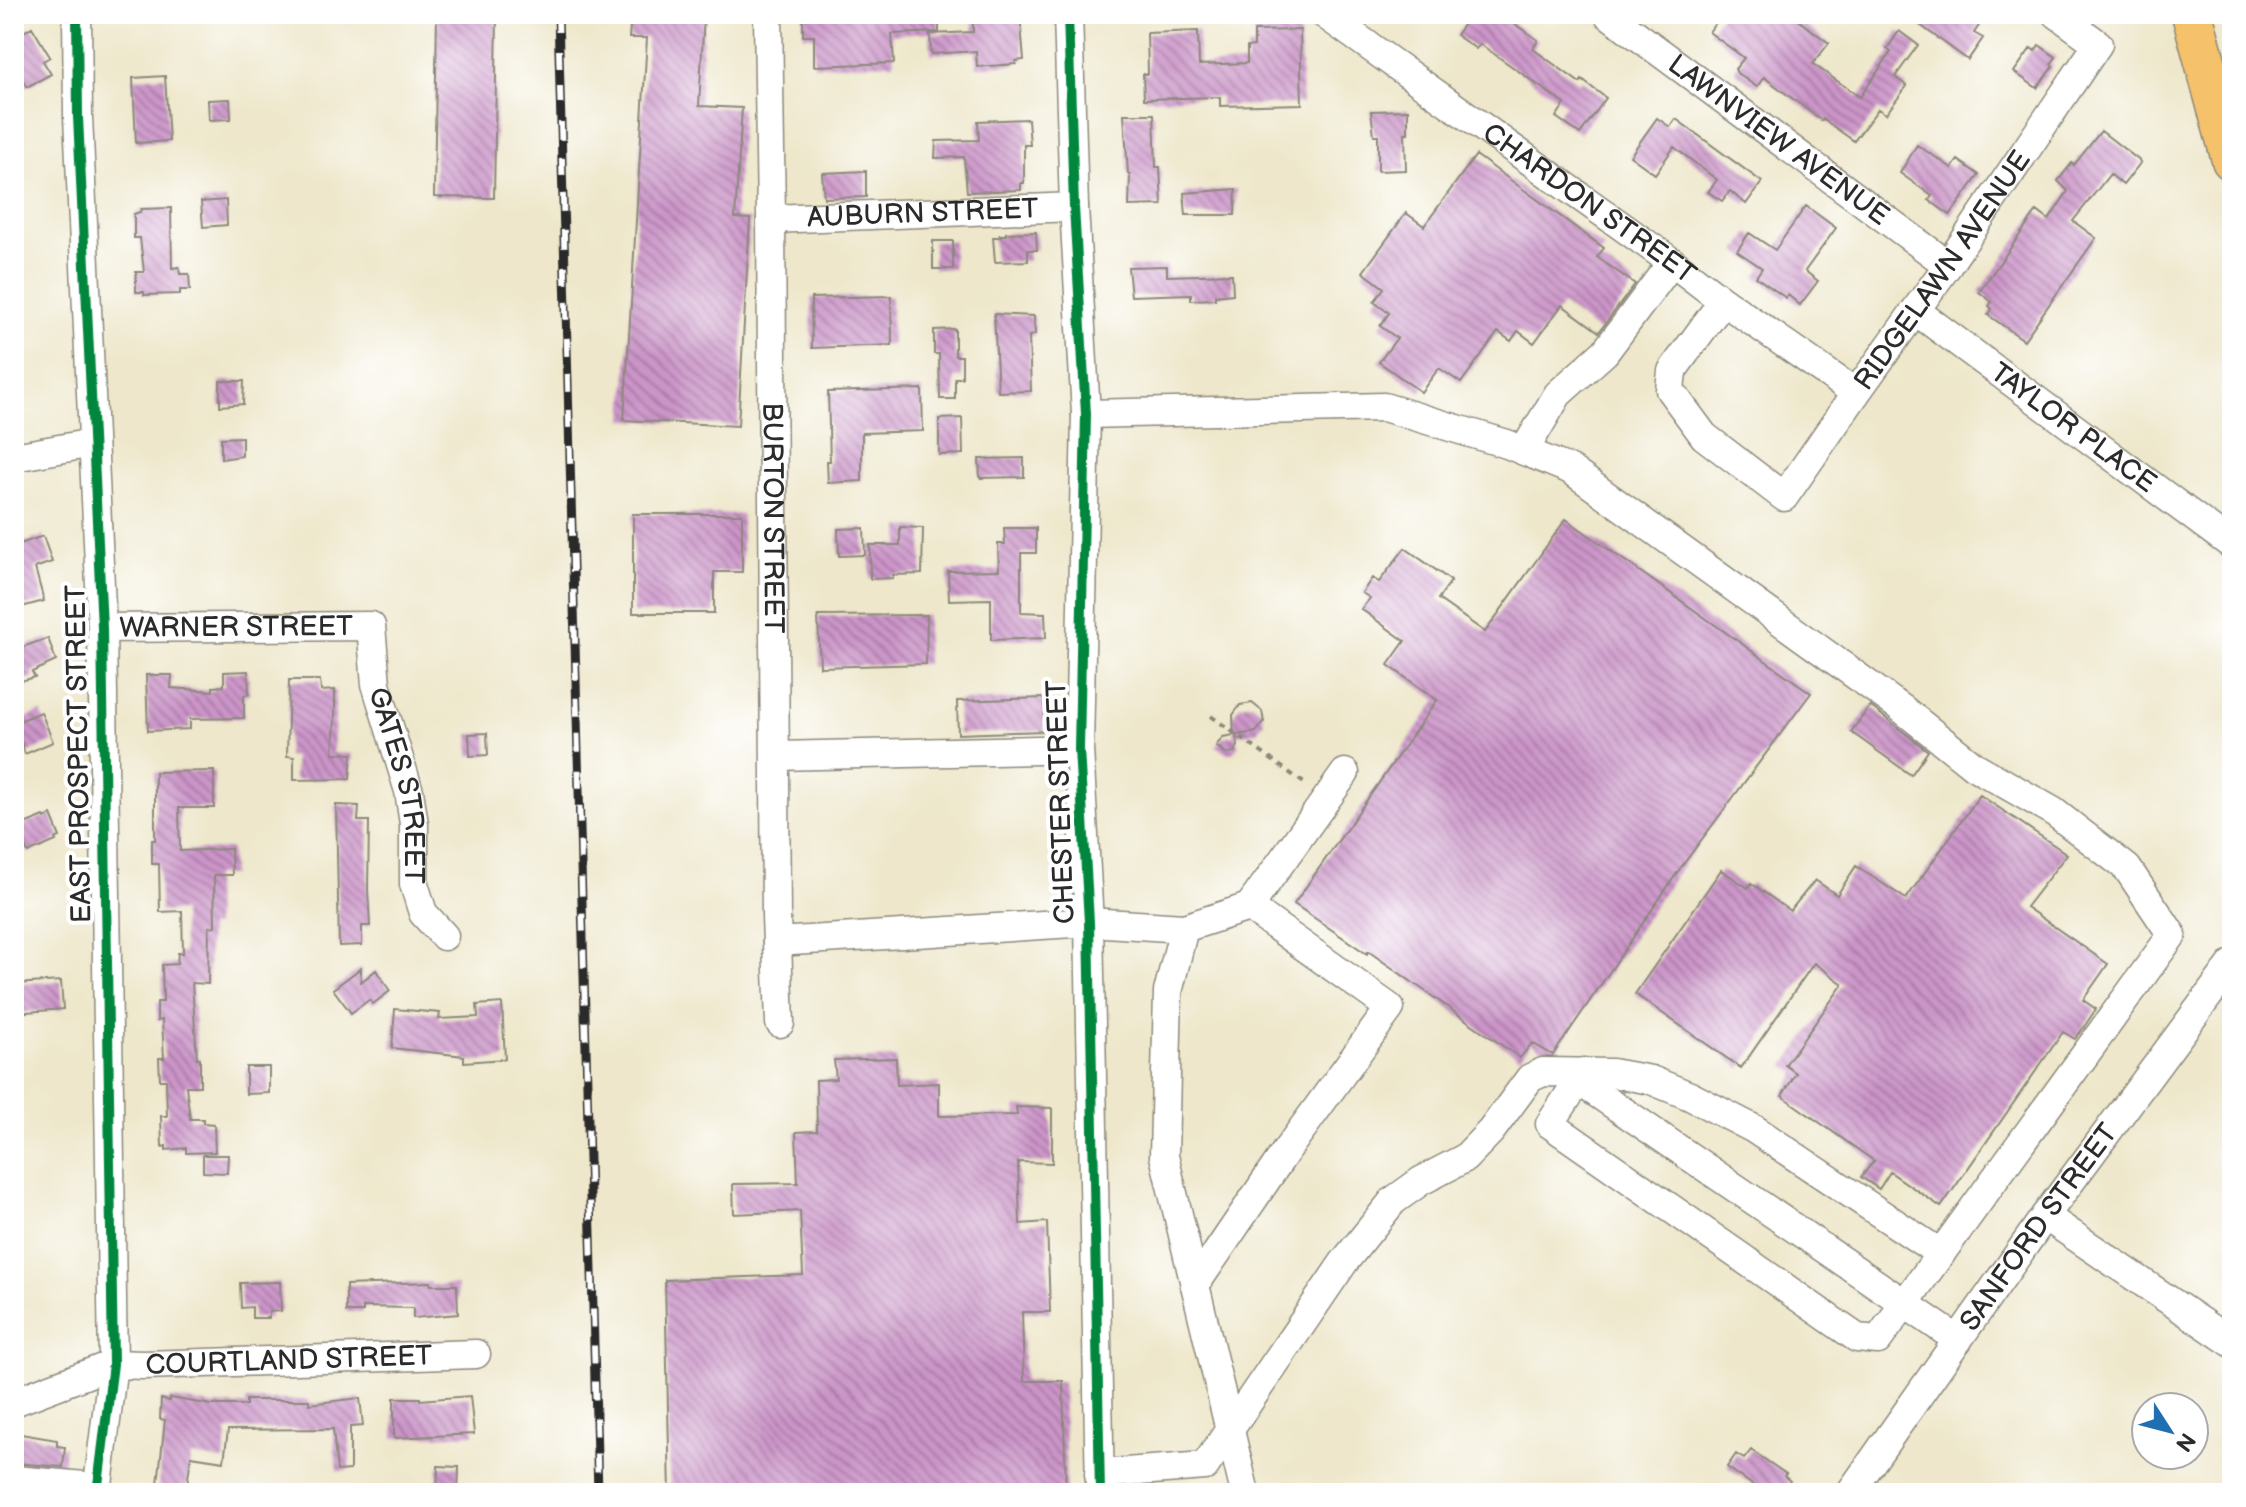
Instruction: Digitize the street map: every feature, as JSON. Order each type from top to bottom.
[{"type":"highway","points":[[2183,14],[2209,80]]},
{"type":"highway","points":[[2192,14],[2232,160]]},
{"type":"street","name":"EAST PROSPECT STREET","points":[[77,14],[78,117],[102,628],[113,1364],[97,1490]]},
{"type":"street","name":"BURTON STREET","points":[[768,14],[780,1023]]},
{"type":"street","name":"CHESTER STREET","points":[[1068,14],[1074,207],[1086,414],[1079,749],[1089,922],[1100,1483]]},
{"type":"street","name":"CHARDON STREET","points":[[1324,14],[1856,393]]},
{"type":"street","name":"LAWNVIEW AVENUE","points":[[1608,14],[1948,265]]},
{"type":"street","name":"RIDGELAWN AVENUE","points":[[1723,301],[1672,371],[1670,390],[1704,436],[1784,497],[1948,265],[2098,44],[2057,14]]},
{"type":"street","name":"AUBURN STREET","points":[[771,219],[1074,207]]},
{"type":"street","points":[[1524,451],[1558,394],[1605,352],[1672,262]]},
{"type":"street","name":"TAYLOR PLACE","points":[[1916,311],[2232,545]]},
{"type":"street","points":[[1086,414],[1384,407],[1507,444],[1571,470],[1901,708],[1974,766],[2054,812],[2127,868],[2172,935],[1878,1340],[1857,1338],[1550,1124],[1582,1076]]},
{"type":"street","points":[[14,457],[93,443]]},
{"type":"street","name":"WARNER STREET","points":[[102,628],[371,626]]},
{"type":"street","name":"GATES STREET","points":[[371,626],[376,684],[409,791],[414,824],[414,884],[423,913],[444,936]]},
{"type":"street","points":[[776,756],[1079,749]]},
{"type":"street","points":[[777,942],[1089,922],[1184,928],[1249,907],[1345,773]]},
{"type":"street","points":[[1195,1285],[1286,1151],[1390,1008],[1249,907]]},
{"type":"street","points":[[1184,928],[1168,992],[1164,1156],[1245,1493]]},
{"type":"street","name":"SANFORD STREET","points":[[1850,1493],[2045,1216],[2232,964]]},
{"type":"street","points":[[1100,1483],[1205,1466],[1344,1262],[1393,1201],[1421,1181],[1465,1158],[1491,1131],[1530,1078],[1543,1072],[1582,1076],[1612,1073],[1651,1080],[1690,1096],[1754,1129],[1941,1254]]},
{"type":"street","points":[[1582,1076],[1958,1340]]},
{"type":"street","points":[[2045,1216],[2232,1343]]},
{"type":"street","name":"COURTLAND STREET","points":[[14,1402],[113,1364],[476,1354]]},
{"type":"street","points":[[14,1480],[97,1490]]},
{"type":"path","points":[[1211,716],[1326,799]]},
{"type":"building","points":[[437,14],[497,14],[494,198],[434,197]]},
{"type":"building","points":[[631,14],[704,14],[699,106],[742,108],[735,218],[750,219],[738,426],[624,420],[647,38],[629,38]]},
{"type":"building","points":[[803,14],[904,14],[904,18],[939,18],[939,32],[892,34],[894,63],[814,66],[814,36],[803,36]]},
{"type":"building","points":[[973,14],[1020,14],[1024,60],[1016,61],[1016,64],[977,67],[976,51],[931,54],[930,34],[973,32]]},
{"type":"building","points":[[1471,14],[1500,14],[1538,40],[1533,49],[1606,98],[1580,134],[1556,117],[1565,104],[1480,44],[1476,49],[1456,35]]},
{"type":"building","points":[[1722,14],[1790,14],[1829,43],[1813,64],[1860,97],[1891,52],[1887,49],[1899,31],[1918,45],[1895,77],[1907,86],[1886,114],[1878,109],[1854,141],[1764,77],[1757,87],[1737,73],[1735,69],[1744,58],[1709,32]]},
{"type":"building","points":[[1905,14],[1987,14],[1974,33],[1983,38],[1968,60]]},
{"type":"building","points":[[32,27],[50,57],[43,61],[51,74],[27,87],[14,66],[14,38]]},
{"type":"building","points":[[1300,30],[1302,104],[1220,106],[1220,97],[1144,99],[1143,74],[1148,74],[1147,33],[1198,31],[1199,65],[1247,63],[1247,47],[1254,46],[1254,31]]},
{"type":"building","points":[[2039,45],[2056,57],[2037,88],[2014,72],[2031,48],[2035,51]]},
{"type":"building","points":[[165,76],[169,141],[136,143],[133,78]]},
{"type":"building","points":[[230,99],[231,119],[209,120],[208,100]]},
{"type":"building","points":[[1408,110],[1406,170],[1378,171],[1378,135],[1374,135],[1371,111]]},
{"type":"building","points":[[1124,114],[1154,114],[1156,167],[1160,167],[1162,205],[1129,206],[1130,174]]},
{"type":"building","points":[[1657,118],[1670,127],[1676,119],[1762,182],[1746,204],[1730,191],[1722,201],[1708,192],[1717,180],[1674,147],[1655,174],[1630,156]]},
{"type":"building","points":[[1028,119],[1030,145],[1024,145],[1024,183],[1021,183],[1021,190],[967,192],[964,157],[935,158],[936,141],[979,140],[978,121]]},
{"type":"building","points":[[2101,131],[2141,162],[2123,185],[2110,174],[2073,221],[2096,238],[2024,340],[1988,315],[1992,302],[1979,292],[2037,211],[2049,220],[2068,191],[2058,181]]},
{"type":"building","points":[[1917,145],[1952,168],[1958,160],[1979,175],[1950,215],[1929,200],[1932,196],[1900,173]]},
{"type":"building","points":[[1476,155],[1604,248],[1597,257],[1635,284],[1599,332],[1562,305],[1534,343],[1518,331],[1511,341],[1498,332],[1461,383],[1439,368],[1421,392],[1379,362],[1397,338],[1380,326],[1389,313],[1374,302],[1384,288],[1363,272],[1406,213],[1424,226]]},
{"type":"building","points":[[866,171],[866,197],[824,198],[822,173]]},
{"type":"building","points":[[1236,189],[1235,215],[1186,215],[1184,193]]},
{"type":"building","points":[[226,200],[227,225],[203,227],[201,202]]},
{"type":"building","points":[[1806,206],[1836,228],[1805,271],[1818,281],[1800,305],[1756,277],[1762,268],[1737,251],[1749,233],[1775,250]]},
{"type":"building","points":[[171,208],[172,268],[179,267],[180,274],[189,274],[190,290],[180,290],[180,294],[144,295],[144,292],[136,292],[136,272],[144,272],[140,238],[134,238],[134,214],[141,209]]},
{"type":"building","points":[[1036,232],[1037,250],[1028,250],[1028,261],[995,262],[993,237],[1006,233]]},
{"type":"building","points":[[933,241],[953,241],[953,269],[933,269]]},
{"type":"building","points":[[1167,266],[1167,276],[1232,274],[1233,294],[1215,296],[1215,299],[1191,300],[1191,294],[1131,296],[1128,267]]},
{"type":"building","points":[[891,296],[892,345],[812,348],[811,298]]},
{"type":"building","points":[[994,314],[1034,316],[1035,335],[1029,336],[1031,391],[998,392]]},
{"type":"building","points":[[955,329],[955,356],[962,356],[962,378],[955,378],[955,399],[940,399],[939,354],[934,354],[934,330]]},
{"type":"building","points":[[220,381],[244,381],[243,404],[220,406]]},
{"type":"building","points":[[922,389],[923,431],[862,433],[862,481],[828,483],[828,392]]},
{"type":"building","points":[[962,418],[963,454],[939,455],[939,419]]},
{"type":"building","points":[[242,437],[242,456],[221,459],[221,438]]},
{"type":"building","points":[[1024,458],[1024,477],[980,478],[979,459]]},
{"type":"building","points":[[633,514],[742,514],[742,572],[714,572],[714,613],[633,613]]},
{"type":"building","points":[[1566,519],[1811,693],[1679,870],[1553,1055],[1532,1043],[1520,1058],[1368,951],[1367,954],[1294,904],[1437,700],[1388,665],[1405,641],[1361,609],[1370,598],[1362,593],[1372,578],[1379,582],[1405,548],[1451,581],[1438,599],[1485,632]]},
{"type":"building","points":[[900,527],[923,528],[922,574],[870,579],[870,545],[900,545]]},
{"type":"building","points":[[864,528],[865,555],[839,556],[838,529]]},
{"type":"building","points":[[1004,528],[1036,528],[1036,553],[1021,553],[1021,612],[1045,613],[1046,638],[991,640],[991,599],[949,600],[948,571],[999,570],[998,544],[1005,544]]},
{"type":"building","points":[[43,536],[52,562],[35,568],[44,601],[14,609],[14,546]]},
{"type":"building","points":[[927,615],[926,664],[820,667],[818,616]]},
{"type":"building","points":[[14,637],[20,648],[48,638],[56,661],[32,672],[35,677],[14,683]]},
{"type":"building","points":[[248,671],[249,694],[244,695],[244,718],[190,719],[190,729],[148,731],[146,675],[172,675],[171,688],[213,691],[213,687],[224,686],[224,672]]},
{"type":"building","points":[[289,680],[320,680],[321,691],[335,690],[333,753],[352,754],[350,779],[294,780],[294,757],[287,756]]},
{"type":"building","points":[[1044,698],[1045,731],[958,734],[957,701]]},
{"type":"building","points":[[1252,703],[1262,711],[1264,722],[1256,732],[1236,735],[1238,746],[1234,752],[1227,754],[1216,746],[1223,737],[1234,735],[1233,715],[1240,705]]},
{"type":"building","points":[[1870,706],[1928,751],[1911,775],[1851,732]]},
{"type":"building","points":[[41,712],[53,742],[25,754],[14,723]]},
{"type":"building","points":[[487,733],[488,755],[470,756],[469,734]]},
{"type":"building","points":[[214,771],[214,808],[179,808],[180,851],[231,849],[232,875],[214,875],[215,926],[209,927],[208,984],[192,983],[200,1086],[186,1086],[190,1119],[203,1119],[203,1123],[214,1124],[215,1152],[186,1153],[186,1148],[166,1150],[166,1146],[162,1147],[161,1116],[167,1116],[166,1080],[160,1080],[159,1058],[164,1058],[162,1020],[157,1021],[157,1002],[163,1002],[162,965],[177,964],[178,953],[183,953],[182,911],[160,912],[159,864],[152,864],[155,772]]},
{"type":"building","points":[[1980,795],[2067,854],[2026,907],[2108,964],[2083,1000],[2096,1009],[2084,1027],[2075,1039],[2063,1032],[1941,1207],[1890,1172],[1879,1189],[1861,1177],[1874,1161],[1782,1096],[1796,1073],[1785,1065],[1843,984],[1814,963],[1741,1068],[1635,994],[1721,870],[1748,888],[1751,883],[1790,911],[1815,880],[1837,895],[1856,866],[1906,899]]},
{"type":"building","points":[[336,805],[359,806],[358,821],[369,821],[370,926],[362,926],[362,945],[339,946]]},
{"type":"building","points":[[51,815],[60,837],[28,853],[17,827]]},
{"type":"building","points":[[361,968],[361,982],[376,970],[390,991],[373,1004],[369,1000],[351,1013],[333,989]]},
{"type":"building","points":[[61,981],[63,1009],[15,1013],[14,984]]},
{"type":"building","points":[[502,1003],[505,1059],[464,1062],[464,1056],[392,1048],[395,1009],[440,1013],[439,1019],[478,1017],[477,1005]]},
{"type":"building","points":[[896,1058],[897,1085],[939,1083],[939,1116],[1017,1115],[1016,1107],[1052,1108],[1052,1163],[1018,1162],[1020,1224],[1047,1222],[1050,1312],[1022,1312],[1024,1381],[1063,1381],[1066,1493],[670,1493],[665,1280],[803,1275],[800,1211],[734,1214],[733,1184],[798,1183],[796,1132],[817,1131],[816,1080],[836,1079],[834,1060]]},
{"type":"building","points":[[246,1067],[269,1067],[269,1093],[246,1094]]},
{"type":"building","points":[[203,1155],[228,1155],[227,1173],[203,1172]]},
{"type":"building","points":[[280,1282],[281,1311],[269,1312],[269,1318],[252,1318],[252,1307],[241,1308],[240,1283]]},
{"type":"building","points":[[430,1282],[431,1285],[457,1285],[458,1314],[413,1318],[413,1308],[363,1307],[363,1312],[346,1312],[346,1285]]},
{"type":"building","points":[[470,1396],[474,1434],[394,1438],[394,1398],[420,1400]]},
{"type":"building","points":[[170,1398],[212,1405],[246,1405],[246,1400],[309,1400],[309,1404],[360,1398],[363,1426],[350,1427],[350,1470],[337,1471],[333,1429],[228,1430],[224,1461],[191,1456],[186,1493],[157,1493],[165,1420],[160,1419],[161,1399],[169,1401]]},
{"type":"building","points":[[21,1434],[57,1440],[57,1446],[65,1447],[63,1467],[14,1463],[17,1439],[20,1440]]},
{"type":"building","points":[[1751,1450],[1786,1474],[1784,1476],[1790,1481],[1782,1493],[1764,1493],[1727,1467],[1736,1454],[1744,1459]]},
{"type":"building","points":[[438,1466],[459,1467],[458,1493],[437,1493]]},
{"type":"railway","points":[[558,14],[598,1493]]},
{"type":"cycle path","points":[[77,14],[78,117],[102,628],[113,1364],[97,1493]]},
{"type":"cycle path","points":[[1068,14],[1074,207],[1086,414],[1079,749],[1089,922],[1100,1493]]}]
